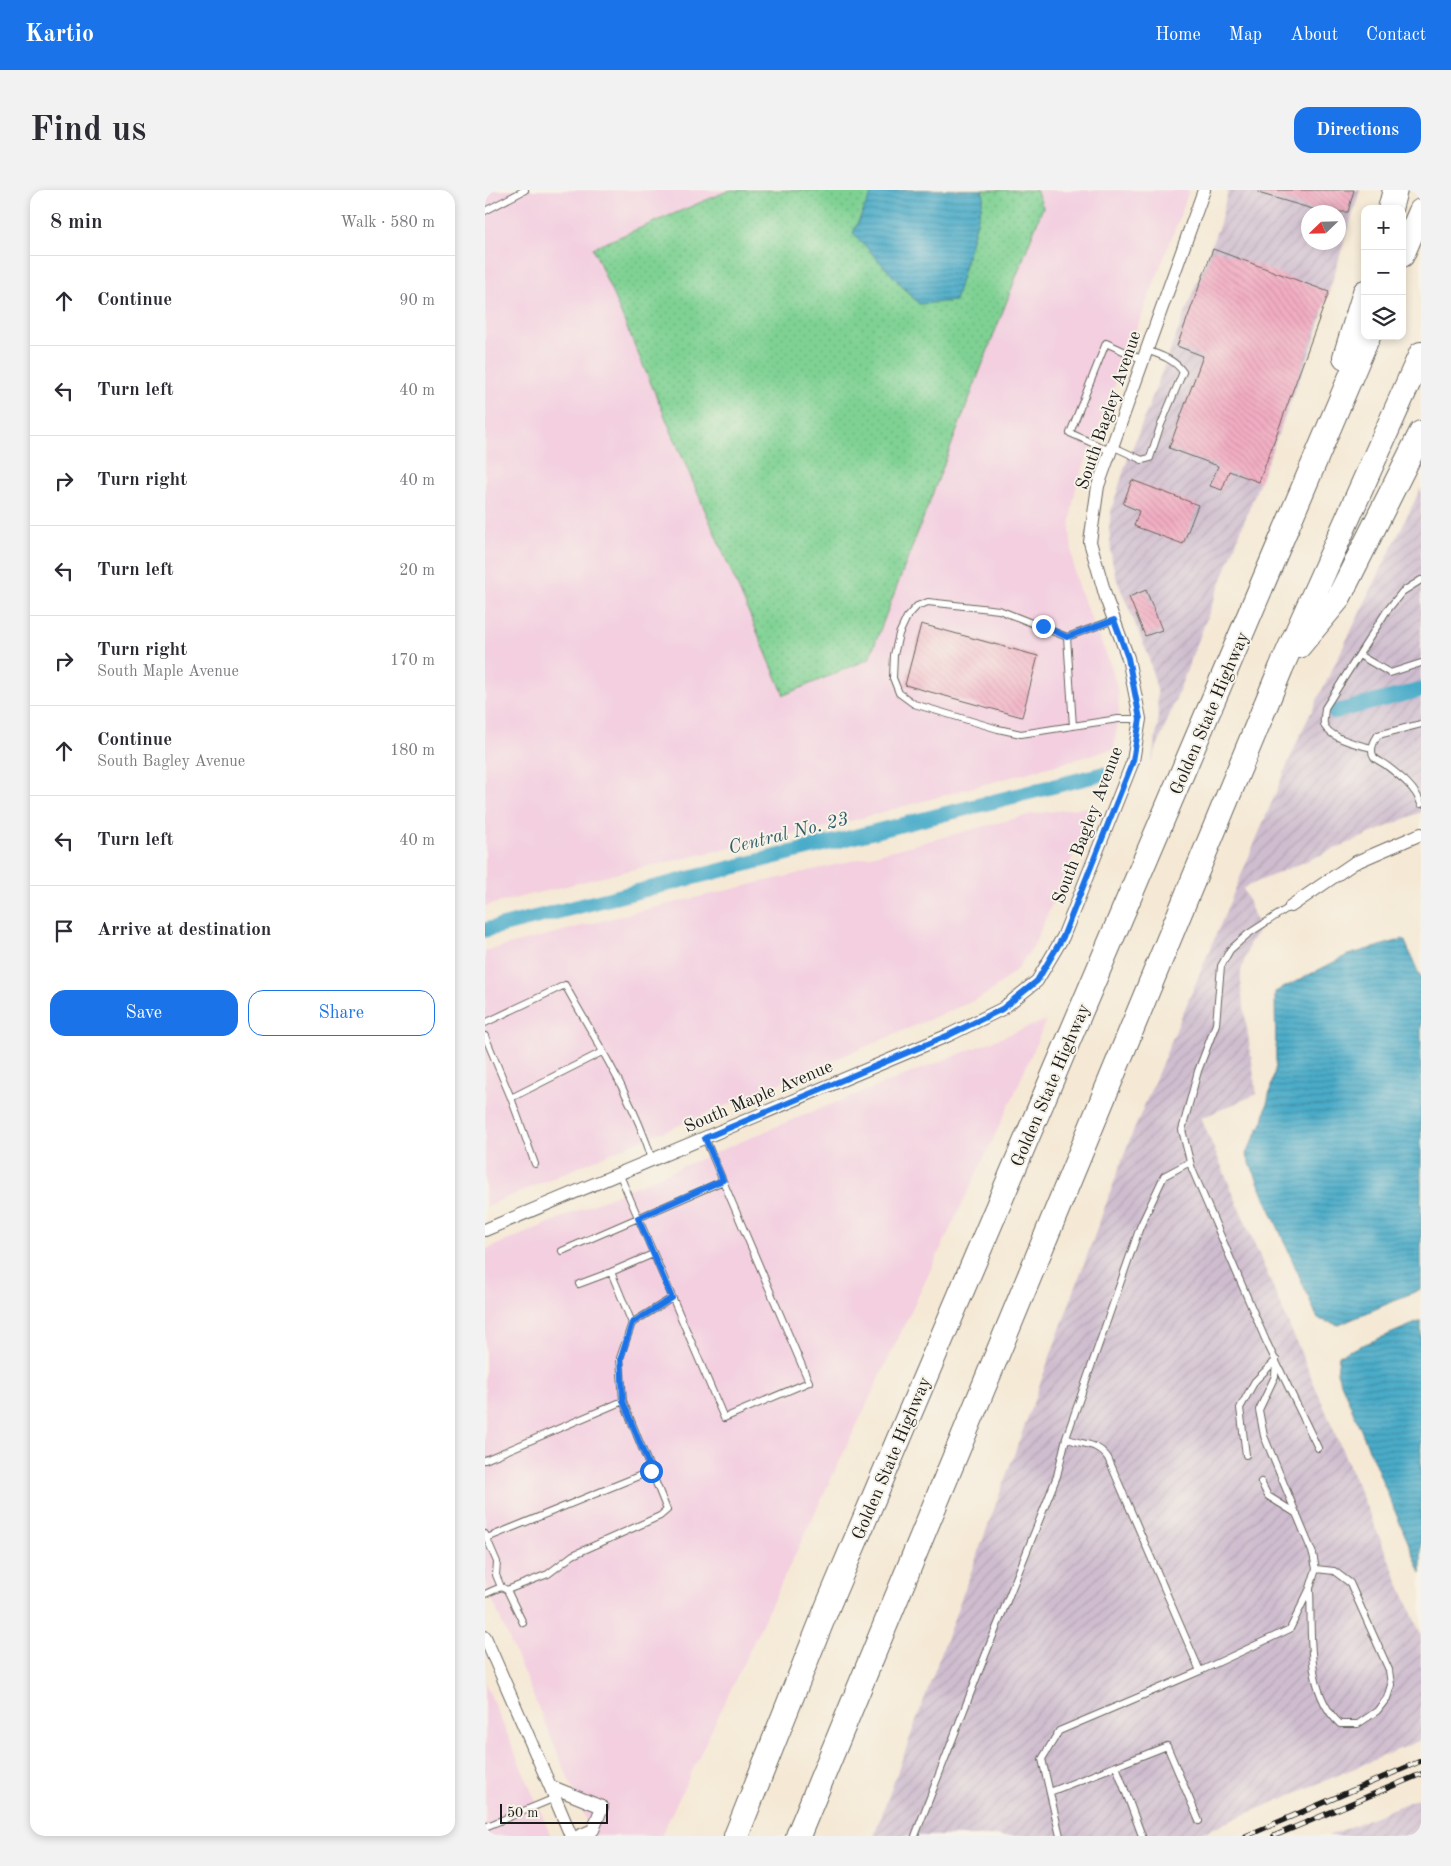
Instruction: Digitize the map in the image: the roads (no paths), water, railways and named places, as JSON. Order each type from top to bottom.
[{"type":"highway","points":[[1391,205],[1395,190]]},
{"type":"highway","points":[[1404,250],[1421,211]]},
{"type":"highway","points":[[1310,474],[1364,295]]},
{"type":"highway","name":"Golden State Highway","points":[[736,1836],[829,1603],[1366,340]]},
{"type":"highway","points":[[798,1836],[1281,668],[1421,354]]},
{"type":"highway","points":[[1281,668],[1338,599],[1421,433]]},
{"type":"street","name":"South Bagley Avenue","points":[[1037,981],[1063,937],[1133,761],[1140,719],[1128,658],[1090,542],[1098,486],[1204,190]]},
{"type":"street","points":[[1291,906],[1354,863],[1421,834]]},
{"type":"street","name":"South Maple Avenue","points":[[485,1230],[949,1035],[1002,1009],[1037,981]]},
{"type":"street","points":[[486,1643],[571,1836]]},
{"type":"street","points":[[552,1792],[602,1807],[593,1830],[579,1836]]},
{"type":"lane","points":[[485,211],[525,190]]},
{"type":"lane","points":[[1106,343],[1178,364],[1183,372],[1160,427],[1150,458],[1143,460],[1111,449],[1070,433],[1106,343]]},
{"type":"lane","points":[[1372,748],[1343,741],[1326,728],[1323,722],[1325,708],[1386,612],[1402,592],[1421,580]]},
{"type":"lane","points":[[1114,620],[1067,637],[999,610],[928,602],[917,606],[907,617],[899,634],[894,655],[893,678],[899,692],[914,704],[997,729],[1021,734],[1118,719],[1140,719]]},
{"type":"lane","points":[[1067,637],[1073,726]]},
{"type":"lane","points":[[1359,655],[1389,673],[1421,663]]},
{"type":"lane","points":[[1421,724],[1379,735],[1374,741],[1372,748],[1374,757],[1409,786],[1418,795],[1421,804]]},
{"type":"lane","points":[[1291,906],[1248,934],[1230,950],[1221,966],[1215,1024],[1198,1071],[1182,1130],[1190,1162],[1276,1360],[1318,1448]]},
{"type":"lane","points":[[485,1023],[565,985],[622,1087],[647,1142],[653,1160]]},
{"type":"lane","points":[[485,1036],[511,1098],[535,1164]]},
{"type":"lane","points":[[511,1098],[602,1052]]},
{"type":"lane","points":[[619,1173],[724,1418],[809,1382],[705,1138]]},
{"type":"lane","points":[[915,1836],[1057,1476],[1066,1438],[1140,1227],[1165,1176],[1190,1162]]},
{"type":"lane","points":[[562,1251],[723,1180]]},
{"type":"lane","points":[[579,1284],[653,1254]]},
{"type":"lane","points":[[485,1594],[548,1574],[573,1555],[664,1514],[667,1510],[623,1401],[621,1358],[632,1323],[611,1272]]},
{"type":"lane","points":[[632,1323],[672,1298]]},
{"type":"lane","points":[[1246,1455],[1240,1408],[1255,1381],[1276,1360]]},
{"type":"lane","points":[[1060,1836],[1042,1759],[1059,1732],[1200,1671],[1290,1629],[1310,1588],[1316,1569],[1313,1554],[1264,1436],[1259,1410],[1275,1376],[1276,1360]]},
{"type":"lane","points":[[485,1460],[623,1401]]},
{"type":"lane","points":[[1066,1438],[1077,1443],[1096,1446],[1108,1458],[1200,1671]]},
{"type":"lane","points":[[523,1623],[496,1575],[497,1562],[486,1536],[651,1471]]},
{"type":"lane","points":[[1261,1482],[1268,1496],[1297,1514]]},
{"type":"lane","points":[[1310,1588],[1312,1664],[1324,1705],[1331,1716],[1340,1724],[1358,1724],[1377,1711],[1387,1698],[1391,1685],[1389,1670],[1350,1583],[1334,1571],[1316,1569]]},
{"type":"lane","points":[[1050,1792],[1167,1746],[1199,1821]]},
{"type":"lane","points":[[1115,1766],[1142,1836]]},
{"type":"lane","points":[[485,1827],[552,1792]]},
{"type":"water","points":[[873,190],[982,190],[984,196],[955,301],[919,304],[853,233]]},
{"type":"water","points":[[1404,939],[1421,979],[1421,1289],[1339,1325],[1318,1319],[1246,1154],[1263,1121],[1276,1065],[1275,992],[1348,955]]},
{"type":"water","points":[[1421,1321],[1421,1573],[1337,1373],[1339,1355]]},
{"type":"waterway","name":"Central No. 23","points":[[1334,712],[1421,690]]},
{"type":"waterway","name":"Central No. 23","points":[[485,930],[1102,774]]},
{"type":"railway","points":[[1246,1836],[1421,1761]]},
{"type":"railway","points":[[1274,1836],[1421,1774]]}]
